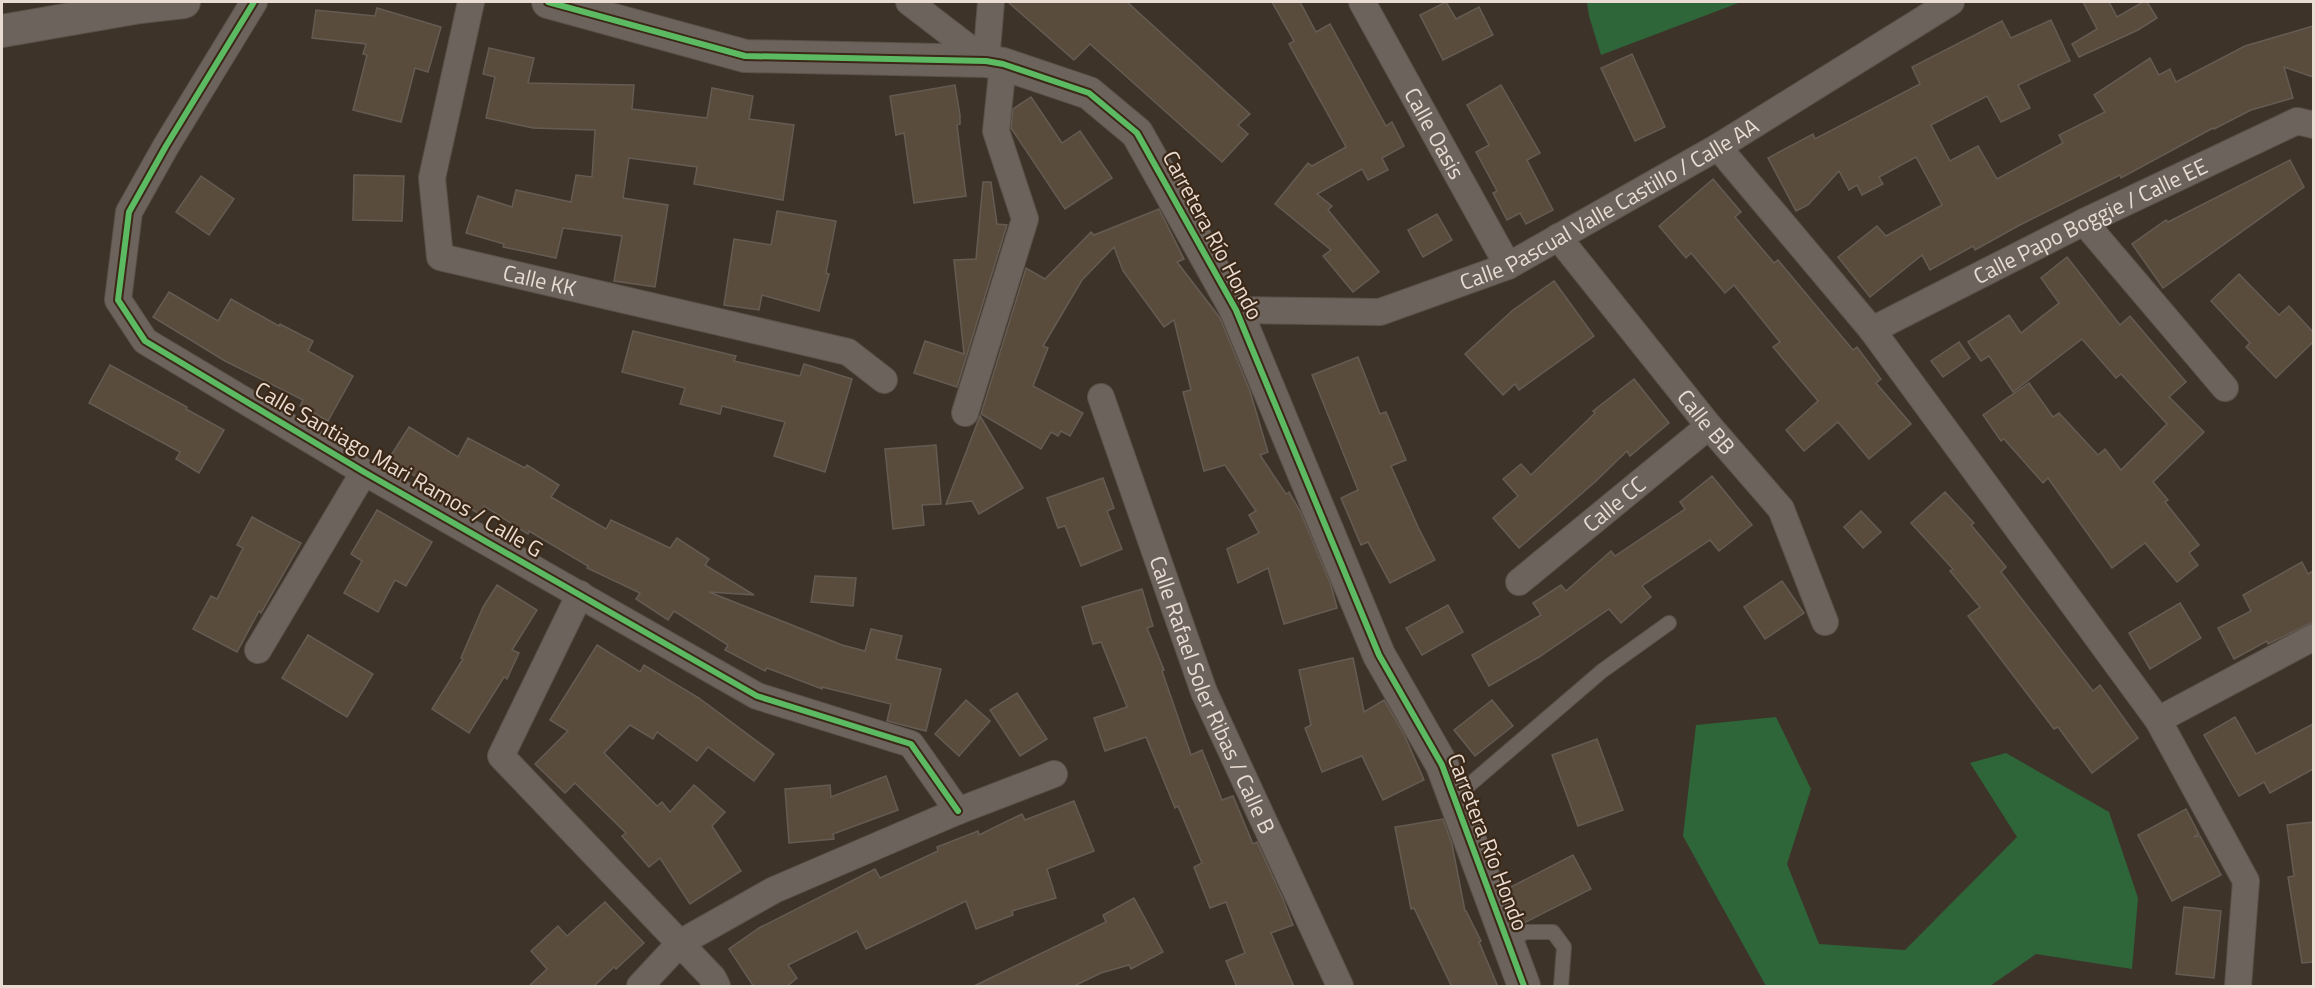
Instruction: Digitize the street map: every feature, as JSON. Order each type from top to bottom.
[{"type":"street","points":[[2,31],[140,7],[184,2]]},
{"type":"street","name":"Calle Santiago Mari Ramos / Calle G","points":[[254,2],[166,146],[129,212],[118,300],[145,341],[364,472],[757,696],[911,744],[958,811]]},
{"type":"street","name":"Calle KK","points":[[471,2],[432,178],[440,257],[848,352],[884,380]]},
{"type":"street","name":"Carretera Río Hondo","points":[[548,2],[745,56],[994,63],[1089,93],[1137,133],[1236,310],[1379,655],[1442,765],[1524,987]]},
{"type":"street","points":[[909,2],[994,63]]},
{"type":"street","points":[[965,412],[1025,219],[996,131],[991,2]]},
{"type":"street","name":"Calle Oasis","points":[[1362,2],[1508,266]]},
{"type":"street","name":"Calle Pascual Valle Castillo / Calle AA","points":[[1236,310],[1380,312],[1508,266],[1718,147],[1951,2]]},
{"type":"street","name":"Calle Papo Boggie / Calle EE","points":[[1872,330],[2084,222],[2297,121],[2313,125]]},
{"type":"street","points":[[1718,147],[1872,330],[2158,720],[2246,881],[2241,978],[2238,987]]},
{"type":"street","points":[[2084,222],[2225,388]]},
{"type":"street","name":"Calle BB","points":[[1558,237],[1709,426],[1781,509],[1825,622]]},
{"type":"street","name":"Calle Rafael Soler Ribas / Calle B","points":[[1101,397],[1204,692],[1340,987]]},
{"type":"street","name":"Calle CC","points":[[1519,582],[1709,426]]},
{"type":"street","points":[[258,651],[364,472]]},
{"type":"street","points":[[580,594],[501,756],[713,978],[717,987]]},
{"type":"street","points":[[2158,720],[2313,637]]},
{"type":"street","points":[[640,987],[680,943],[774,890],[958,811],[1054,774]]},
{"type":"lane","points":[[1454,798],[1602,671],[1669,624]]},
{"type":"lane","points":[[1507,941],[1526,932],[1552,932],[1564,947],[1561,987]]},
{"type":"green space","points":[[1587,2],[1741,2],[1601,55]]},
{"type":"green space","points":[[1776,717],[1811,789],[1787,864],[1819,944],[1905,950],[2017,837],[1970,763],[2006,753],[2109,812],[2138,898],[2132,969],[2036,954],[1990,986],[1766,986],[1683,836],[1696,725]]},
{"type":"building","points":[[1008,2],[1127,2],[1250,114],[1238,125],[1248,134],[1222,162],[1090,44],[1074,60]]},
{"type":"building","points":[[1272,2],[1300,2],[1316,32],[1330,24],[1386,126],[1392,122],[1404,146],[1382,158],[1388,170],[1368,180],[1362,169],[1317,194],[1332,206],[1328,210],[1379,272],[1353,292],[1323,256],[1331,250],[1275,204],[1308,163],[1312,166],[1346,147],[1289,44],[1294,41]]},
{"type":"building","points":[[1446,2],[1456,19],[1479,7],[1493,35],[1443,60],[1420,15]]},
{"type":"building","points":[[2083,2],[2109,2],[2117,17],[2147,2],[2157,18],[2138,30],[2079,57],[2072,44],[2097,29]]},
{"type":"building","points":[[377,8],[441,27],[428,72],[415,68],[401,122],[353,110],[367,55],[363,54],[366,44],[312,38],[316,10],[375,16]]},
{"type":"building","points":[[2051,20],[2070,61],[2018,85],[2030,108],[2001,122],[1987,96],[1931,125],[1950,161],[1978,146],[1997,179],[2063,143],[2059,135],[2105,112],[2094,95],[2150,58],[2159,75],[2170,69],[2176,82],[2245,46],[2313,26],[2313,77],[2284,67],[2293,98],[2251,110],[2213,128],[2121,178],[2120,175],[1975,250],[1973,246],[1930,270],[1922,255],[1870,297],[1838,257],[1877,226],[1886,236],[1942,205],[1916,157],[1879,177],[1883,184],[1862,195],[1857,185],[1849,190],[1839,171],[1808,205],[1796,211],[1768,158],[1813,134],[1815,139],[1920,84],[1912,67],[2002,21],[2011,38]]},
{"type":"building","points":[[489,48],[534,58],[528,83],[634,85],[632,109],[707,118],[712,88],[753,96],[749,119],[794,125],[783,200],[694,184],[697,167],[629,158],[623,198],[668,205],[655,287],[614,281],[622,236],[563,228],[556,258],[503,247],[504,244],[466,233],[478,196],[512,207],[516,190],[571,202],[576,175],[592,177],[595,130],[533,128],[486,118],[495,77],[483,74]]},
{"type":"building","points":[[1632,54],[1665,127],[1635,141],[1601,68]]},
{"type":"building","points":[[955,85],[960,115],[960,124],[957,125],[966,196],[914,203],[904,133],[896,135],[890,96]]},
{"type":"building","points":[[1501,85],[1540,153],[1527,160],[1553,210],[1526,224],[1520,213],[1507,220],[1493,193],[1497,191],[1476,152],[1489,145],[1467,105]]},
{"type":"building","points":[[1031,97],[1062,143],[1080,131],[1112,178],[1065,209],[1011,128],[1013,109]]},
{"type":"building","points":[[2290,160],[2304,187],[2163,288],[2132,244],[2166,220],[2168,222]]},
{"type":"building","points":[[354,175],[404,176],[402,221],[353,220]]},
{"type":"building","points":[[201,176],[234,199],[209,235],[176,212]]},
{"type":"building","points":[[1713,179],[1741,212],[1735,217],[1774,263],[1778,260],[1853,350],[1857,347],[1881,379],[1876,383],[1911,424],[1869,459],[1838,422],[1804,451],[1786,430],[1818,401],[1773,347],[1780,342],[1734,285],[1725,293],[1691,253],[1686,258],[1659,226]]},
{"type":"building","points":[[983,182],[991,182],[997,224],[1007,225],[957,387],[914,373],[925,341],[964,354],[954,260],[976,259]]},
{"type":"building","points":[[1159,209],[1184,259],[1177,262],[1220,318],[1250,391],[1268,452],[1260,455],[1286,494],[1289,492],[1300,511],[1331,585],[1337,608],[1284,624],[1268,568],[1238,583],[1227,549],[1259,533],[1249,515],[1256,511],[1225,465],[1204,471],[1183,392],[1191,390],[1174,320],[1164,327],[1123,271],[1114,247],[1082,280],[1043,346],[1048,348],[1033,386],[1083,413],[1070,436],[1061,431],[1058,436],[1051,432],[1041,449],[981,414],[1026,268],[1045,279],[1091,232],[1094,235]]},
{"type":"building","points":[[777,211],[836,221],[826,273],[829,274],[819,311],[762,295],[759,310],[724,305],[734,239],[771,245]]},
{"type":"building","points":[[1437,214],[1452,240],[1423,257],[1408,230]]},
{"type":"building","points":[[2067,257],[2120,325],[2130,316],[2186,382],[2169,397],[2204,432],[2153,482],[2168,500],[2165,502],[2199,545],[2189,553],[2198,565],[2177,582],[2145,543],[2112,568],[2048,478],[2043,483],[2004,439],[2001,441],[1983,415],[2029,383],[2053,417],[2059,413],[2098,455],[2105,449],[2121,470],[2167,424],[2121,374],[2116,378],[2082,339],[2013,392],[1989,356],[1981,361],[1968,342],[2009,315],[2021,333],[2059,303],[2041,278]]},
{"type":"building","points":[[2239,274],[2279,315],[2289,306],[2313,332],[2313,342],[2276,378],[2246,347],[2250,343],[2211,301]]},
{"type":"building","points":[[1554,281],[1594,336],[1519,390],[1515,384],[1503,395],[1465,354],[1513,310]]},
{"type":"building","points":[[169,292],[218,321],[231,299],[279,326],[280,324],[313,341],[308,351],[353,376],[328,421],[300,406],[303,400],[225,361],[153,317]]},
{"type":"building","points":[[633,331],[736,356],[734,361],[800,376],[804,364],[852,379],[825,472],[774,456],[785,422],[722,406],[720,414],[680,404],[685,388],[622,372]]},
{"type":"building","points":[[1959,342],[1970,358],[1943,377],[1931,361]]},
{"type":"building","points":[[1358,357],[1380,414],[1386,412],[1406,460],[1391,466],[1435,560],[1390,583],[1368,542],[1361,545],[1341,498],[1358,490],[1312,375]]},
{"type":"building","points":[[110,365],[224,430],[199,473],[176,459],[180,452],[89,403]]},
{"type":"building","points":[[1634,379],[1669,423],[1630,456],[1627,451],[1519,548],[1493,518],[1518,496],[1503,479],[1521,464],[1531,475],[1595,413],[1593,411]]},
{"type":"building","points":[[980,416],[1023,488],[979,514],[972,501],[946,504]]},
{"type":"building","points":[[409,427],[458,457],[468,438],[525,468],[527,465],[559,485],[551,497],[606,529],[611,520],[670,548],[677,538],[709,559],[705,565],[754,595],[709,592],[842,645],[865,651],[871,629],[902,636],[896,659],[941,669],[926,731],[887,721],[891,704],[822,687],[822,689],[767,668],[765,671],[725,650],[728,645],[674,611],[668,620],[636,599],[640,593],[587,568],[588,566],[529,531],[528,534],[484,506],[480,514],[439,493],[440,491],[388,460]]},
{"type":"building","points":[[936,445],[941,504],[922,505],[924,525],[893,529],[885,449]]},
{"type":"building","points":[[1712,476],[1752,525],[1719,551],[1710,540],[1642,586],[1651,597],[1621,623],[1609,609],[1539,657],[1489,686],[1472,655],[1541,615],[1533,603],[1561,585],[1566,591],[1611,551],[1615,556],[1685,509],[1680,502]]},
{"type":"building","points":[[1103,478],[1114,508],[1107,511],[1122,549],[1081,566],[1065,526],[1058,528],[1047,498]]},
{"type":"building","points":[[1945,492],[1974,523],[1971,525],[2006,567],[2001,572],[2093,691],[2100,685],[2138,738],[2092,773],[2058,727],[2054,729],[1968,616],[1980,607],[1950,571],[1953,569],[1911,523]]},
{"type":"building","points":[[377,510],[432,542],[406,586],[395,580],[378,612],[344,593],[362,561],[351,554]]},
{"type":"building","points":[[1861,511],[1881,532],[1863,548],[1844,527]]},
{"type":"building","points":[[252,517],[301,543],[237,652],[193,629],[211,596],[217,599],[243,548],[237,545]]},
{"type":"building","points":[[2302,562],[2308,574],[2313,571],[2313,622],[2268,644],[2267,641],[2234,659],[2218,628],[2251,611],[2243,595]]},
{"type":"building","points":[[815,576],[856,578],[853,606],[811,602]]},
{"type":"building","points":[[1782,581],[1804,613],[1765,639],[1744,607]]},
{"type":"building","points":[[497,585],[537,610],[512,650],[519,653],[507,679],[504,677],[469,733],[432,709],[463,659],[461,658],[483,607]]},
{"type":"building","points":[[1142,589],[1153,626],[1147,628],[1164,670],[1162,671],[1191,755],[1202,750],[1222,800],[1233,796],[1253,844],[1257,842],[1293,925],[1271,933],[1294,987],[1237,987],[1226,961],[1245,953],[1226,902],[1210,908],[1194,867],[1202,863],[1178,806],[1175,808],[1146,737],[1105,751],[1094,718],[1127,707],[1101,642],[1093,644],[1082,607]]},
{"type":"building","points":[[2180,603],[2201,638],[2150,669],[2129,633]]},
{"type":"building","points":[[1448,605],[1463,632],[1422,655],[1406,628]]},
{"type":"building","points":[[308,635],[373,674],[347,717],[282,678]]},
{"type":"building","points":[[597,645],[640,672],[644,665],[699,698],[774,754],[754,781],[708,747],[697,761],[657,732],[653,739],[630,725],[604,753],[657,806],[662,802],[670,812],[694,785],[725,812],[712,826],[741,871],[690,904],[660,858],[649,867],[622,836],[626,833],[575,783],[565,793],[535,764],[568,731],[550,720]]},
{"type":"building","points":[[1353,658],[1364,712],[1384,700],[1404,734],[1424,780],[1383,800],[1362,756],[1322,772],[1305,728],[1311,725],[1299,670]]},
{"type":"building","points":[[1017,693],[1047,739],[1020,756],[990,710]]},
{"type":"building","points":[[966,700],[990,721],[959,756],[935,734]]},
{"type":"building","points":[[1492,700],[1513,726],[1475,756],[1454,730]]},
{"type":"building","points":[[2235,717],[2256,754],[2313,724],[2313,769],[2270,793],[2264,782],[2239,796],[2204,735]]},
{"type":"building","points":[[1597,739],[1623,810],[1578,826],[1552,755]]},
{"type":"building","points":[[886,776],[898,810],[833,834],[834,839],[789,843],[785,789],[830,785],[831,797]]},
{"type":"building","points":[[1074,801],[1094,851],[1047,869],[1056,898],[1012,911],[1013,915],[976,929],[966,901],[866,949],[857,931],[788,965],[797,978],[786,987],[754,987],[729,949],[759,928],[875,869],[880,878],[938,851],[937,847],[978,831],[979,835],[1022,814],[1025,820]]},
{"type":"building","points":[[2186,809],[2199,834],[2194,837],[2200,836],[2221,875],[2172,901],[2138,835]]},
{"type":"building","points":[[1443,819],[1452,844],[1465,911],[1481,941],[1479,942],[1498,987],[1452,987],[1414,908],[1411,909],[1395,827]]},
{"type":"building","points":[[2313,822],[2313,962],[2302,963],[2288,877],[2294,876],[2287,825]]},
{"type":"building","points":[[1573,855],[1591,889],[1522,924],[1507,889]]},
{"type":"building","points":[[1134,898],[1163,952],[1131,969],[1129,965],[1101,973],[1072,987],[972,987],[1106,922],[1103,915]]},
{"type":"building","points":[[605,902],[644,943],[593,987],[528,987],[547,969],[531,951],[558,926],[567,936]]},
{"type":"building","points":[[2184,907],[2221,911],[2214,978],[2176,974]]},
{"type":"cycle path","points":[[254,2],[166,146],[129,212],[118,300],[145,341],[364,472],[757,696],[911,744],[958,811]]},
{"type":"cycle path","points":[[548,2],[745,56],[986,61],[1003,64],[1089,93],[1137,133],[1236,310],[1379,655],[1442,765],[1524,986]]}]
